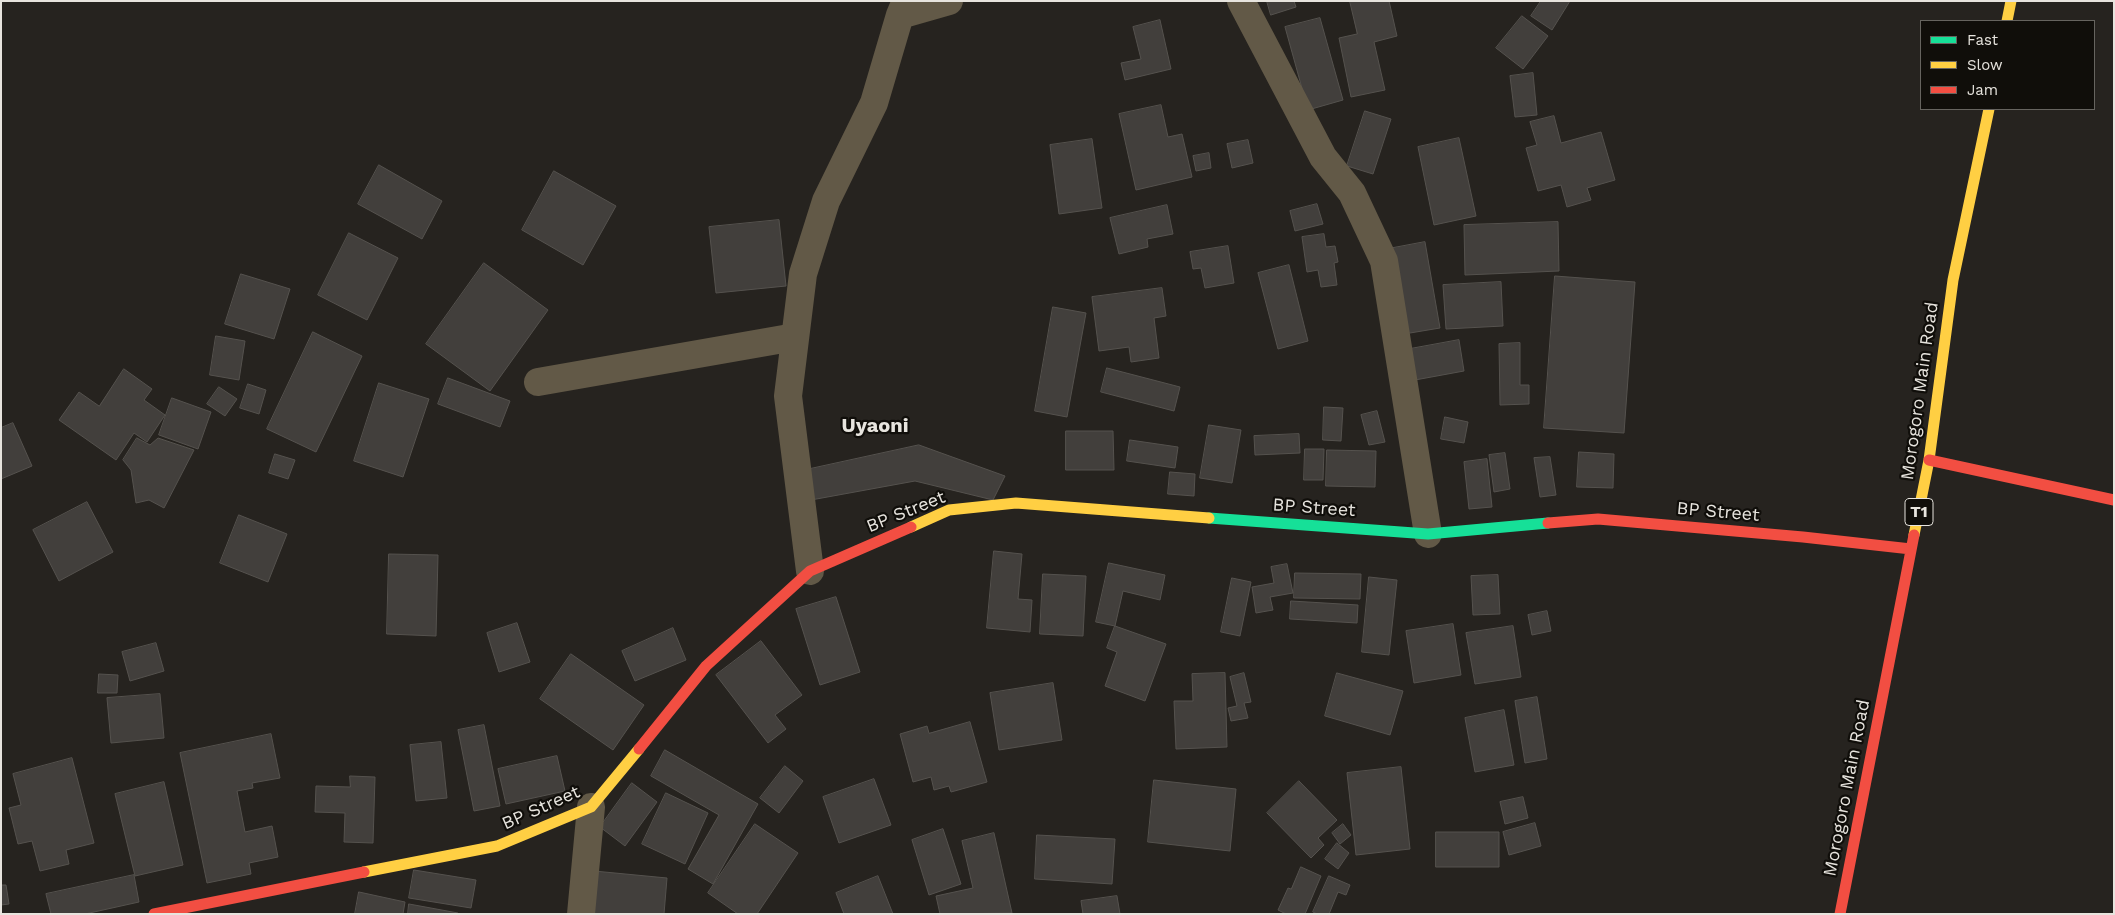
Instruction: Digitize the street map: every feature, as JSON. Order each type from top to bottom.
[{"type":"main road","points":[[2007,20],[2011,1]]},
{"type":"main road","name":"Morogoro Main Road","points":[[1840,914],[1929,460],[1953,280],[1988,110]]},
{"type":"main road","points":[[1929,460],[2114,500]]},
{"type":"main road","name":"BP Street","points":[[154,914],[497,846],[591,807],[706,666],[810,571],[949,510],[1016,503],[1428,534],[1598,519],[1803,537],[1911,549]]},
{"type":"street","points":[[810,571],[788,396],[803,274],[826,200],[874,103],[903,8],[949,1]]},
{"type":"street","points":[[1241,1],[1324,157],[1352,194],[1384,261],[1428,534]]},
{"type":"street","points":[[538,382],[795,337]]},
{"type":"street","points":[[581,914],[591,807]]},
{"type":"building","points":[[1267,1],[1294,1],[1296,7],[1271,15]]},
{"type":"building","points":[[1350,1],[1389,1],[1397,36],[1374,42],[1385,90],[1351,97],[1339,38],[1357,34]]},
{"type":"building","points":[[1541,1],[1570,1],[1552,30],[1531,16]]},
{"type":"building","points":[[1522,16],[1548,36],[1523,69],[1496,48]]},
{"type":"building","points":[[1320,18],[1343,100],[1308,110],[1285,27]]},
{"type":"building","points":[[1160,20],[1171,69],[1125,80],[1121,63],[1141,59],[1133,27]]},
{"type":"building","points":[[1533,73],[1537,115],[1515,117],[1510,76]]},
{"type":"building","points":[[1161,105],[1168,137],[1182,134],[1192,177],[1136,190],[1119,114]]},
{"type":"building","points":[[1365,111],[1391,119],[1373,174],[1347,166]]},
{"type":"building","points":[[1554,116],[1561,143],[1601,132],[1615,180],[1587,188],[1591,200],[1567,207],[1561,185],[1538,191],[1526,148],[1537,145],[1530,122]]},
{"type":"building","points":[[1459,138],[1476,216],[1434,225],[1418,147]]},
{"type":"building","points":[[1092,139],[1102,208],[1059,214],[1050,145]]},
{"type":"building","points":[[1248,140],[1253,163],[1232,168],[1227,144]]},
{"type":"building","points":[[1209,153],[1211,168],[1196,171],[1193,156]]},
{"type":"building","points":[[379,165],[442,201],[422,239],[358,204]]},
{"type":"building","points":[[554,171],[616,206],[583,265],[522,230]]},
{"type":"building","points":[[1317,204],[1323,224],[1295,231],[1290,211]]},
{"type":"building","points":[[1167,205],[1173,234],[1147,239],[1148,247],[1119,254],[1110,218]]},
{"type":"building","points":[[779,220],[786,286],[716,293],[709,227]]},
{"type":"building","points":[[1558,222],[1559,271],[1465,275],[1464,225]]},
{"type":"building","points":[[349,233],[398,258],[367,320],[318,295]]},
{"type":"building","points":[[1324,234],[1326,247],[1335,246],[1338,262],[1334,263],[1337,285],[1321,287],[1318,270],[1307,272],[1302,237]]},
{"type":"building","points":[[1425,242],[1440,328],[1404,334],[1388,249]]},
{"type":"building","points":[[1228,246],[1234,283],[1205,288],[1201,268],[1193,269],[1190,252]]},
{"type":"building","points":[[484,263],[548,310],[490,391],[426,344]]},
{"type":"building","points":[[1289,265],[1308,341],[1278,349],[1258,273]]},
{"type":"building","points":[[241,274],[290,289],[274,339],[225,324]]},
{"type":"building","points":[[1555,276],[1635,282],[1624,433],[1544,428]]},
{"type":"building","points":[[1501,282],[1503,326],[1446,329],[1443,285]]},
{"type":"building","points":[[1162,288],[1166,316],[1154,318],[1159,358],[1131,362],[1129,347],[1099,351],[1092,297]]},
{"type":"building","points":[[1053,307],[1086,313],[1067,417],[1035,411]]},
{"type":"building","points":[[313,332],[362,356],[316,452],[267,429]]},
{"type":"building","points":[[216,336],[245,341],[239,380],[210,375]]},
{"type":"building","points":[[1459,340],[1464,371],[1415,380],[1410,349]]},
{"type":"building","points":[[1520,343],[1520,385],[1529,385],[1529,404],[1500,405],[1499,344]]},
{"type":"building","points":[[1107,368],[1180,387],[1174,411],[1101,392]]},
{"type":"building","points":[[124,369],[152,389],[144,400],[165,415],[147,442],[134,433],[116,460],[59,420],[79,392],[99,406]]},
{"type":"building","points":[[448,378],[510,401],[500,427],[438,404]]},
{"type":"building","points":[[379,383],[429,399],[403,477],[354,461]]},
{"type":"building","points":[[248,384],[266,390],[259,414],[240,408]]},
{"type":"building","points":[[219,387],[237,399],[225,416],[207,404]]},
{"type":"building","points":[[172,398],[211,412],[198,449],[159,435]]},
{"type":"building","points":[[1324,407],[1343,408],[1341,441],[1323,440]]},
{"type":"building","points":[[1377,411],[1385,442],[1369,445],[1361,415]]},
{"type":"building","points":[[1445,417],[1468,422],[1464,443],[1441,439]]},
{"type":"building","points":[[13,423],[32,466],[1,479],[1,428]]},
{"type":"building","points":[[1209,425],[1241,430],[1232,483],[1200,478]]},
{"type":"building","points":[[1066,431],[1113,431],[1114,470],[1066,470]]},
{"type":"building","points":[[1299,434],[1300,453],[1255,455],[1254,436]]},
{"type":"building","points":[[137,438],[150,445],[158,438],[194,450],[164,508],[149,500],[136,503],[131,470],[123,460]]},
{"type":"building","points":[[1130,440],[1178,447],[1175,468],[1127,461]]},
{"type":"building","points":[[919,445],[1005,476],[993,500],[915,481],[811,500],[801,471]]},
{"type":"building","points":[[1305,449],[1324,449],[1323,480],[1304,480]]},
{"type":"building","points":[[1327,450],[1376,451],[1375,487],[1326,486]]},
{"type":"building","points":[[1579,452],[1614,454],[1613,488],[1577,487]]},
{"type":"building","points":[[1505,453],[1510,489],[1494,492],[1489,455]]},
{"type":"building","points":[[275,454],[295,460],[288,479],[269,473]]},
{"type":"building","points":[[1550,457],[1556,495],[1540,497],[1534,458]]},
{"type":"building","points":[[1487,459],[1492,507],[1469,509],[1464,462]]},
{"type":"building","points":[[1170,472],[1195,474],[1194,496],[1168,494]]},
{"type":"building","points":[[87,502],[113,552],[59,581],[33,530]]},
{"type":"building","points":[[239,515],[287,534],[268,582],[220,563]]},
{"type":"building","points":[[994,551],[1022,554],[1018,599],[1032,600],[1030,632],[987,628]]},
{"type":"building","points":[[389,554],[438,555],[436,636],[387,634]]},
{"type":"building","points":[[1109,563],[1165,575],[1160,600],[1123,591],[1115,626],[1096,622]]},
{"type":"building","points":[[1287,564],[1293,593],[1270,597],[1273,610],[1256,613],[1252,587],[1274,583],[1271,567]]},
{"type":"building","points":[[1295,573],[1361,574],[1360,599],[1294,598]]},
{"type":"building","points":[[1043,574],[1086,576],[1083,636],[1040,634]]},
{"type":"building","points":[[1498,575],[1500,614],[1473,615],[1471,576]]},
{"type":"building","points":[[1369,577],[1397,580],[1389,655],[1362,652]]},
{"type":"building","points":[[1232,578],[1251,582],[1240,636],[1221,632]]},
{"type":"building","points":[[836,597],[860,672],[820,685],[796,609]]},
{"type":"building","points":[[1291,601],[1358,605],[1357,623],[1290,619]]},
{"type":"building","points":[[1547,611],[1551,631],[1532,635],[1528,615]]},
{"type":"building","points":[[517,623],[530,662],[499,672],[487,633]]},
{"type":"building","points":[[1453,624],[1461,675],[1414,683],[1406,631]]},
{"type":"building","points":[[1115,626],[1166,644],[1145,701],[1105,686],[1117,652],[1107,648]]},
{"type":"building","points":[[1513,626],[1521,677],[1475,684],[1466,633]]},
{"type":"building","points":[[673,628],[686,660],[635,681],[622,651]]},
{"type":"building","points":[[761,641],[802,695],[775,715],[786,729],[768,743],[716,675]]},
{"type":"building","points":[[156,643],[164,671],[130,681],[122,652]]},
{"type":"building","points":[[571,654],[644,705],[613,750],[540,699]]},
{"type":"building","points":[[1225,673],[1227,747],[1176,749],[1174,701],[1193,701],[1192,674]]},
{"type":"building","points":[[1244,673],[1251,702],[1244,703],[1248,718],[1231,721],[1228,708],[1237,706],[1230,677]]},
{"type":"building","points":[[1337,673],[1403,691],[1390,735],[1325,716]]},
{"type":"building","points":[[99,674],[118,675],[117,693],[98,693]]},
{"type":"building","points":[[1053,683],[1062,740],[999,750],[990,693]]},
{"type":"building","points":[[160,694],[164,738],[111,743],[107,698]]},
{"type":"building","points":[[1537,697],[1547,759],[1525,763],[1515,701]]},
{"type":"building","points":[[1504,710],[1514,765],[1475,772],[1465,718]]},
{"type":"building","points":[[970,722],[987,782],[951,792],[949,786],[934,790],[931,777],[913,782],[900,734],[927,726],[929,733]]},
{"type":"building","points":[[484,725],[500,806],[474,811],[458,730]]},
{"type":"building","points":[[271,734],[280,778],[252,783],[253,788],[237,791],[245,832],[272,826],[278,857],[249,863],[251,874],[207,883],[180,753]]},
{"type":"building","points":[[441,742],[447,798],[416,801],[410,745]]},
{"type":"building","points":[[665,750],[758,804],[713,884],[688,869],[719,815],[651,776]]},
{"type":"building","points":[[557,756],[565,791],[506,804],[498,769]]},
{"type":"building","points":[[72,758],[94,843],[66,850],[69,864],[40,871],[32,841],[18,844],[9,808],[21,805],[13,774]]},
{"type":"building","points":[[785,766],[803,781],[779,813],[760,798]]},
{"type":"building","points":[[1401,767],[1410,849],[1356,855],[1347,773]]},
{"type":"building","points":[[350,776],[375,777],[373,843],[344,842],[345,813],[315,812],[316,786],[350,787]]},
{"type":"building","points":[[874,779],[891,825],[839,843],[823,797]]},
{"type":"building","points":[[1154,780],[1236,789],[1230,851],[1148,842]]},
{"type":"building","points":[[1299,781],[1337,820],[1318,838],[1324,845],[1311,858],[1267,813]]},
{"type":"building","points":[[164,782],[183,865],[135,876],[115,794]]},
{"type":"building","points":[[632,783],[657,802],[625,846],[600,827]]},
{"type":"building","points":[[666,793],[708,813],[685,864],[642,844]]},
{"type":"building","points":[[1523,797],[1528,818],[1505,824],[1500,802]]},
{"type":"building","points":[[1535,823],[1541,846],[1509,855],[1503,832]]},
{"type":"building","points":[[755,824],[798,853],[757,914],[738,914],[708,893]]},
{"type":"building","points":[[1343,824],[1351,835],[1340,844],[1332,833]]},
{"type":"building","points":[[943,829],[961,884],[929,895],[912,840]]},
{"type":"building","points":[[1436,832],[1499,832],[1499,867],[1436,867]]},
{"type":"building","points":[[994,833],[1012,913],[940,914],[936,896],[973,888],[962,841]]},
{"type":"building","points":[[1037,835],[1115,839],[1112,884],[1035,879]]},
{"type":"building","points":[[1337,843],[1349,853],[1338,869],[1325,859]]},
{"type":"building","points":[[1301,867],[1321,876],[1305,914],[1286,914],[1278,910],[1288,888],[1291,889]]},
{"type":"building","points":[[414,870],[476,880],[471,908],[409,898]]},
{"type":"building","points":[[594,871],[667,878],[664,914],[590,914]]},
{"type":"building","points":[[134,875],[139,902],[85,914],[51,914],[46,894]]},
{"type":"building","points":[[878,876],[893,914],[844,914],[836,893]]},
{"type":"building","points":[[1329,876],[1350,885],[1346,895],[1338,892],[1329,914],[1317,914],[1313,912]]},
{"type":"building","points":[[1,885],[6,885],[9,904],[1,905]]},
{"type":"building","points":[[359,892],[405,902],[403,914],[355,914]]},
{"type":"building","points":[[1117,896],[1120,914],[1083,914],[1081,901]]},
{"type":"building","points":[[409,904],[458,913],[458,914],[408,914]]},
{"type":"traffic: fast","points":[[1209,518],[1428,534],[1548,523]]},
{"type":"traffic: slow","points":[[2007,20],[2011,1]]},
{"type":"traffic: slow","points":[[1914,535],[1929,460],[1953,280],[1989,110]]},
{"type":"traffic: slow","points":[[911,527],[949,510],[1016,503],[1209,518]]},
{"type":"traffic: slow","points":[[364,872],[497,846],[591,807],[639,749]]},
{"type":"traffic: jam","points":[[1929,460],[2114,500]]},
{"type":"traffic: jam","points":[[1548,523],[1598,519],[1803,537],[1911,549]]},
{"type":"traffic: jam","points":[[639,749],[706,666],[810,571],[911,527]]},
{"type":"traffic: jam","points":[[1840,914],[1914,535]]},
{"type":"traffic: jam","points":[[154,914],[364,872]]},
{"type":"district","name":"Uyaoni","points":[[875,426]]}]
